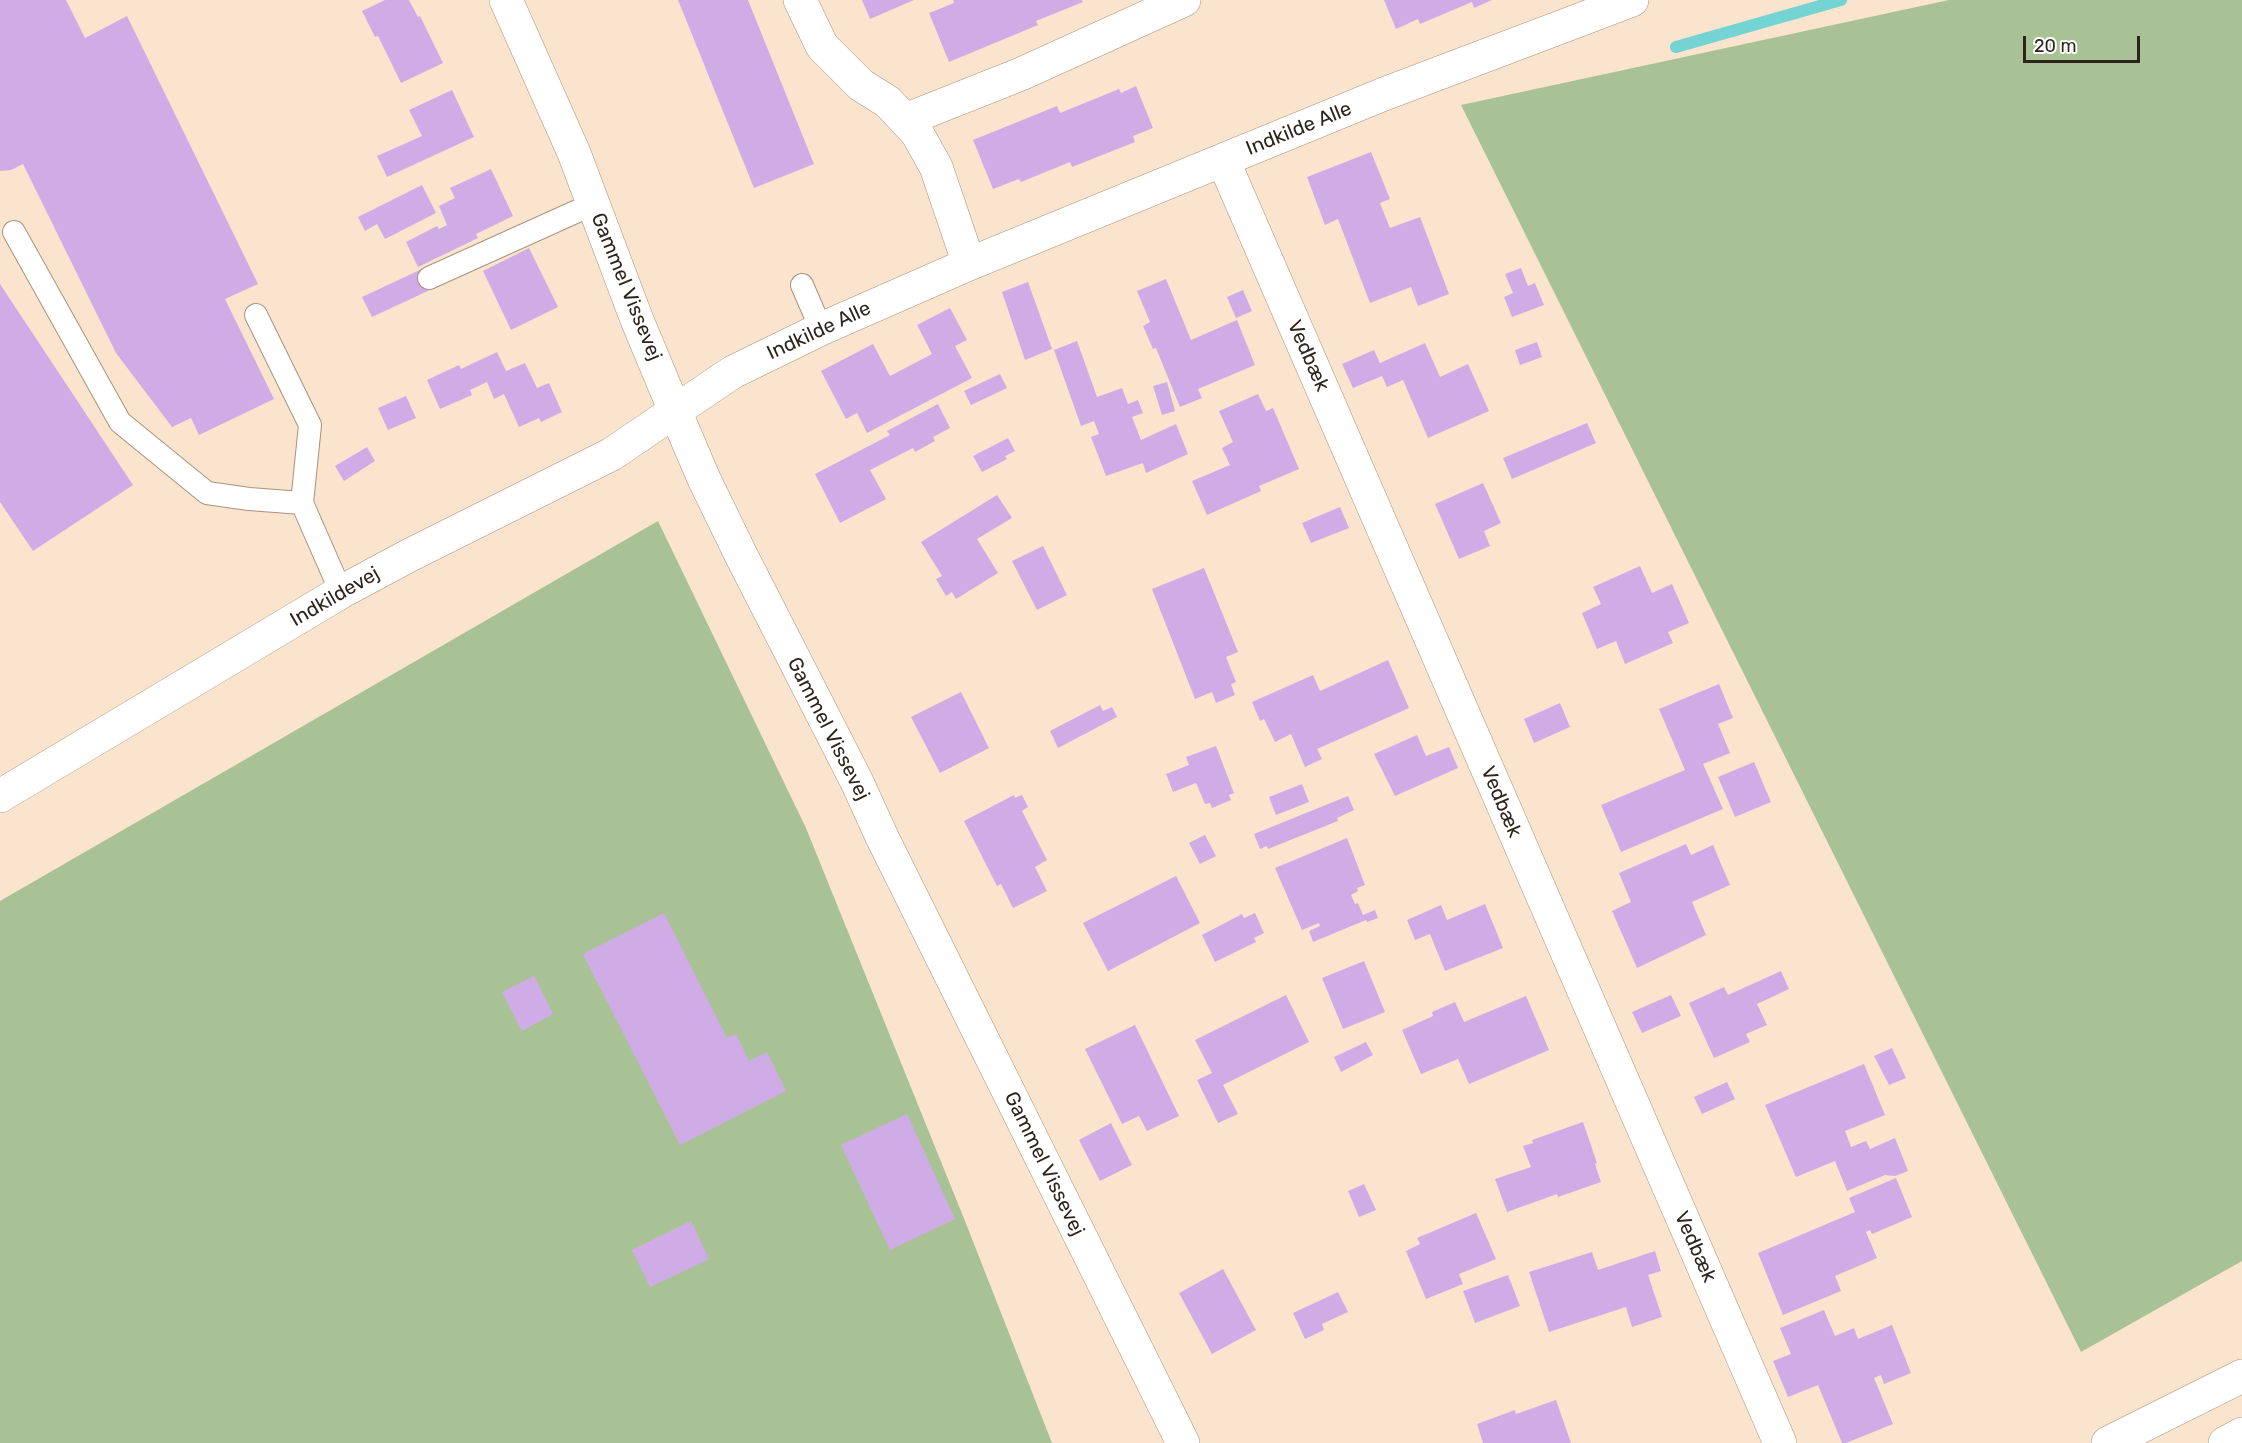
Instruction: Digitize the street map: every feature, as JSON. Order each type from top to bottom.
[{"type":"street","name":"Gammel Vissevej","points":[[506,0],[573,153],[637,320],[704,479],[857,782],[1183,1443]]},
{"type":"street","points":[[800,0],[822,46],[861,85],[888,102],[917,133],[936,167],[969,264]]},
{"type":"street","points":[[905,120],[1021,74],[1184,0]]},
{"type":"street","name":"Indkilde Alle","points":[[675,411],[733,372],[821,329],[969,264],[1384,94],[1632,0]]},
{"type":"street","name":"Vedbæk","points":[[1223,160],[1780,1443]]},
{"type":"street","name":"Indkildevej","points":[[0,796],[341,592],[612,454],[675,411]]},
{"type":"street","points":[[2108,1443],[2242,1376]]},
{"type":"street","points":[[2225,1443],[2242,1434]]},
{"type":"lane","points":[[429,278],[592,204]]},
{"type":"lane","points":[[14,232],[120,422],[207,493],[302,503]]},
{"type":"lane","points":[[802,285],[821,329]]},
{"type":"lane","points":[[256,315],[310,425],[302,503],[341,592]]},
{"type":"green space","points":[[1949,0],[2242,0],[2242,1261],[2081,1352],[1461,105]]},
{"type":"green space","points":[[658,521],[806,828],[1052,1443],[0,1443],[0,901]]},
{"type":"building","points":[[0,0],[66,0],[85,38],[127,16],[258,284],[225,299],[274,399],[199,435],[191,418],[172,427],[116,353],[23,164],[11,170],[0,171]]},
{"type":"building","points":[[385,0],[409,0],[418,17],[420,16],[443,63],[401,83],[378,36],[375,37],[362,11]]},
{"type":"building","points":[[678,0],[748,0],[814,164],[754,188]]},
{"type":"building","points":[[862,0],[914,0],[870,19]]},
{"type":"building","points":[[953,0],[1082,0],[1083,2],[1036,21],[1038,25],[949,62],[929,13],[954,3]]},
{"type":"building","points":[[1384,0],[1492,0],[1474,8],[1472,2],[1420,24],[1418,19],[1396,29]]},
{"type":"building","points":[[1136,86],[1153,128],[1133,136],[1135,142],[1072,167],[1070,162],[1021,182],[1019,179],[993,189],[973,140],[1057,106],[1060,113],[1119,89],[1121,93]]},
{"type":"building","points":[[452,90],[474,137],[387,177],[377,156],[422,136],[409,110]]},
{"type":"building","points":[[1371,152],[1390,199],[1380,203],[1390,228],[1420,217],[1449,294],[1418,306],[1411,287],[1370,303],[1338,219],[1325,225],[1307,177]]},
{"type":"building","points":[[491,169],[513,216],[476,234],[478,238],[418,267],[406,242],[437,226],[439,229],[447,225],[439,206],[455,198],[450,188]]},
{"type":"building","points":[[422,185],[436,213],[385,239],[377,224],[365,231],[358,217]]},
{"type":"building","points":[[529,248],[558,307],[511,330],[483,271]]},
{"type":"building","points":[[1521,268],[1528,286],[1535,283],[1544,305],[1512,317],[1504,297],[1513,293],[1505,274]]},
{"type":"building","points":[[422,269],[432,289],[372,317],[362,297]]},
{"type":"building","points":[[1166,279],[1191,340],[1237,320],[1255,365],[1198,389],[1202,398],[1180,407],[1156,348],[1153,349],[1143,326],[1150,322],[1137,291]]},
{"type":"building","points":[[1028,282],[1052,349],[1025,360],[1002,292]]},
{"type":"building","points":[[0,284],[133,485],[33,551],[0,502]]},
{"type":"building","points":[[1243,290],[1252,311],[1236,318],[1227,297]]},
{"type":"building","points":[[950,308],[967,340],[955,346],[972,378],[867,433],[857,413],[846,419],[821,371],[873,344],[890,376],[932,354],[917,325]]},
{"type":"building","points":[[1077,341],[1097,397],[1122,388],[1128,404],[1138,400],[1143,413],[1132,417],[1141,440],[1176,424],[1188,454],[1146,473],[1143,463],[1106,476],[1091,437],[1099,434],[1094,421],[1081,426],[1054,350]]},
{"type":"building","points":[[1537,342],[1542,357],[1520,365],[1515,350]]},
{"type":"building","points":[[1425,343],[1440,377],[1468,364],[1489,411],[1428,438],[1403,380],[1387,387],[1382,376],[1353,388],[1342,364],[1374,350],[1380,363]]},
{"type":"building","points":[[497,352],[506,371],[525,363],[537,388],[549,383],[562,412],[541,422],[539,418],[519,427],[504,394],[494,399],[487,382],[470,390],[472,395],[440,409],[427,380],[459,365],[461,369]]},
{"type":"building","points":[[1000,374],[1007,388],[971,405],[964,391]]},
{"type":"building","points":[[1167,382],[1175,411],[1162,415],[1153,386]]},
{"type":"building","points":[[1258,394],[1266,411],[1273,408],[1299,469],[1259,486],[1261,491],[1207,515],[1192,481],[1230,465],[1222,448],[1233,442],[1219,411]]},
{"type":"building","points":[[406,396],[416,418],[388,430],[378,408]]},
{"type":"building","points":[[938,404],[950,428],[933,437],[935,441],[915,452],[913,448],[870,470],[886,499],[840,523],[815,474],[890,435],[887,431]]},
{"type":"building","points":[[1587,423],[1596,443],[1512,479],[1503,458]]},
{"type":"building","points":[[1008,438],[1015,451],[1005,456],[1007,459],[982,472],[973,456]]},
{"type":"building","points":[[367,447],[375,461],[344,481],[335,466]]},
{"type":"building","points":[[1483,483],[1501,523],[1484,531],[1490,546],[1459,559],[1435,504]]},
{"type":"building","points":[[997,495],[1012,518],[977,539],[998,573],[956,599],[952,592],[946,596],[936,579],[942,576],[921,542]]},
{"type":"building","points":[[1340,507],[1349,528],[1311,543],[1302,523]]},
{"type":"building","points":[[1043,546],[1067,595],[1037,610],[1012,561]]},
{"type":"building","points":[[1640,566],[1652,593],[1672,584],[1689,623],[1668,632],[1673,643],[1625,664],[1616,641],[1597,649],[1582,613],[1601,604],[1593,587]]},
{"type":"building","points":[[1204,568],[1238,652],[1226,657],[1236,682],[1231,684],[1235,695],[1216,703],[1212,692],[1195,699],[1152,589]]},
{"type":"building","points":[[1388,660],[1409,708],[1317,749],[1322,759],[1305,767],[1291,734],[1275,742],[1264,719],[1260,721],[1252,702],[1313,675],[1320,691]]},
{"type":"building","points":[[1719,684],[1733,718],[1718,724],[1730,753],[1703,764],[1723,809],[1621,852],[1601,805],[1685,770],[1659,709]]},
{"type":"building","points":[[961,692],[989,748],[940,773],[911,717]]},
{"type":"building","points":[[1560,703],[1570,727],[1534,743],[1524,719]]},
{"type":"building","points":[[1100,705],[1103,711],[1112,707],[1117,717],[1058,748],[1050,731]]},
{"type":"building","points":[[1417,735],[1426,756],[1449,747],[1458,768],[1395,796],[1374,754]]},
{"type":"building","points":[[1216,746],[1234,793],[1229,795],[1231,800],[1212,808],[1210,803],[1205,804],[1196,783],[1173,792],[1166,774],[1189,765],[1186,757]]},
{"type":"building","points":[[1754,762],[1771,802],[1735,817],[1718,777]]},
{"type":"building","points":[[1302,784],[1309,802],[1276,815],[1269,797]]},
{"type":"building","points":[[1014,795],[1015,798],[1022,795],[1028,807],[1022,811],[1047,860],[1035,867],[1047,891],[1013,908],[1001,884],[997,886],[964,821]]},
{"type":"building","points":[[1348,796],[1354,810],[1337,818],[1338,821],[1268,849],[1267,846],[1260,849],[1254,834]]},
{"type":"building","points":[[1205,835],[1216,856],[1200,864],[1189,843]]},
{"type":"building","points":[[1347,838],[1365,885],[1357,888],[1358,891],[1351,895],[1355,904],[1358,903],[1363,915],[1375,910],[1378,918],[1367,922],[1366,920],[1313,942],[1309,931],[1320,926],[1319,923],[1302,930],[1275,868]]},
{"type":"building","points":[[1686,844],[1691,855],[1713,845],[1730,885],[1692,902],[1706,935],[1637,968],[1612,911],[1631,902],[1619,873]]},
{"type":"building","points":[[1176,876],[1200,923],[1108,971],[1083,923]]},
{"type":"building","points":[[1485,904],[1503,948],[1445,971],[1430,934],[1415,940],[1407,920],[1441,905],[1447,920]]},
{"type":"building","points":[[664,913],[727,1038],[736,1034],[749,1061],[767,1052],[786,1091],[680,1145],[583,954]]},
{"type":"building","points":[[1255,913],[1264,933],[1254,938],[1256,942],[1215,962],[1202,935],[1242,914],[1244,918]]},
{"type":"building","points":[[1364,961],[1385,1012],[1343,1029],[1322,978]]},
{"type":"building","points":[[1781,971],[1789,989],[1757,1004],[1767,1025],[1746,1034],[1750,1042],[1714,1058],[1689,1003],[1724,987],[1728,995]]},
{"type":"building","points":[[534,976],[553,1014],[522,1031],[502,992]]},
{"type":"building","points":[[1286,995],[1309,1042],[1223,1085],[1238,1114],[1218,1123],[1197,1080],[1212,1073],[1195,1040]]},
{"type":"building","points":[[1671,995],[1681,1016],[1642,1033],[1632,1012]]},
{"type":"building","points":[[1526,996],[1549,1050],[1469,1084],[1458,1059],[1421,1074],[1402,1030],[1433,1016],[1432,1012],[1455,1002],[1464,1022]]},
{"type":"building","points":[[1135,1025],[1179,1116],[1147,1131],[1139,1116],[1122,1124],[1085,1049]]},
{"type":"building","points":[[1366,1042],[1373,1055],[1341,1072],[1334,1057]]},
{"type":"building","points":[[1892,1048],[1906,1078],[1889,1085],[1874,1056]]},
{"type":"building","points":[[1864,1064],[1885,1115],[1845,1131],[1851,1147],[1866,1141],[1870,1149],[1895,1138],[1908,1171],[1895,1176],[1885,1175],[1847,1191],[1835,1161],[1796,1177],[1765,1105]]},
{"type":"building","points":[[1727,1082],[1735,1099],[1702,1114],[1694,1097]]},
{"type":"building","points":[[907,1114],[955,1219],[890,1250],[841,1145]]},
{"type":"building","points":[[1583,1122],[1601,1182],[1558,1197],[1557,1194],[1507,1212],[1495,1179],[1531,1167],[1523,1146],[1533,1143],[1532,1140]]},
{"type":"building","points":[[1111,1123],[1132,1165],[1100,1181],[1079,1140]]},
{"type":"building","points":[[1896,1178],[1912,1217],[1872,1234],[1870,1230],[1866,1232],[1877,1258],[1835,1276],[1841,1291],[1783,1315],[1758,1253],[1855,1212],[1849,1198]]},
{"type":"building","points":[[1364,1184],[1376,1210],[1359,1217],[1348,1191]]},
{"type":"building","points":[[1476,1213],[1496,1259],[1459,1274],[1463,1284],[1426,1299],[1406,1251],[1420,1244],[1417,1238]]},
{"type":"building","points":[[691,1221],[709,1259],[650,1287],[632,1250]]},
{"type":"building","points":[[1655,1251],[1661,1271],[1648,1275],[1662,1317],[1632,1327],[1626,1307],[1549,1332],[1529,1272],[1592,1252],[1598,1270]]},
{"type":"building","points":[[1223,1269],[1256,1330],[1212,1354],[1179,1293]]},
{"type":"building","points":[[1508,1275],[1520,1306],[1475,1323],[1463,1291]]},
{"type":"building","points":[[1338,1292],[1348,1312],[1322,1324],[1324,1330],[1305,1339],[1293,1313]]},
{"type":"building","points":[[1824,1310],[1835,1336],[1854,1328],[1858,1339],[1892,1325],[1911,1373],[1884,1384],[1881,1375],[1874,1378],[1893,1424],[1846,1443],[1842,1443],[1818,1385],[1788,1397],[1773,1361],[1791,1354],[1780,1328]]},
{"type":"building","points":[[1556,1400],[1571,1443],[1483,1443],[1477,1424],[1515,1410],[1516,1414]]},
{"type":"waterway","points":[[1676,47],[1841,0]]}]
